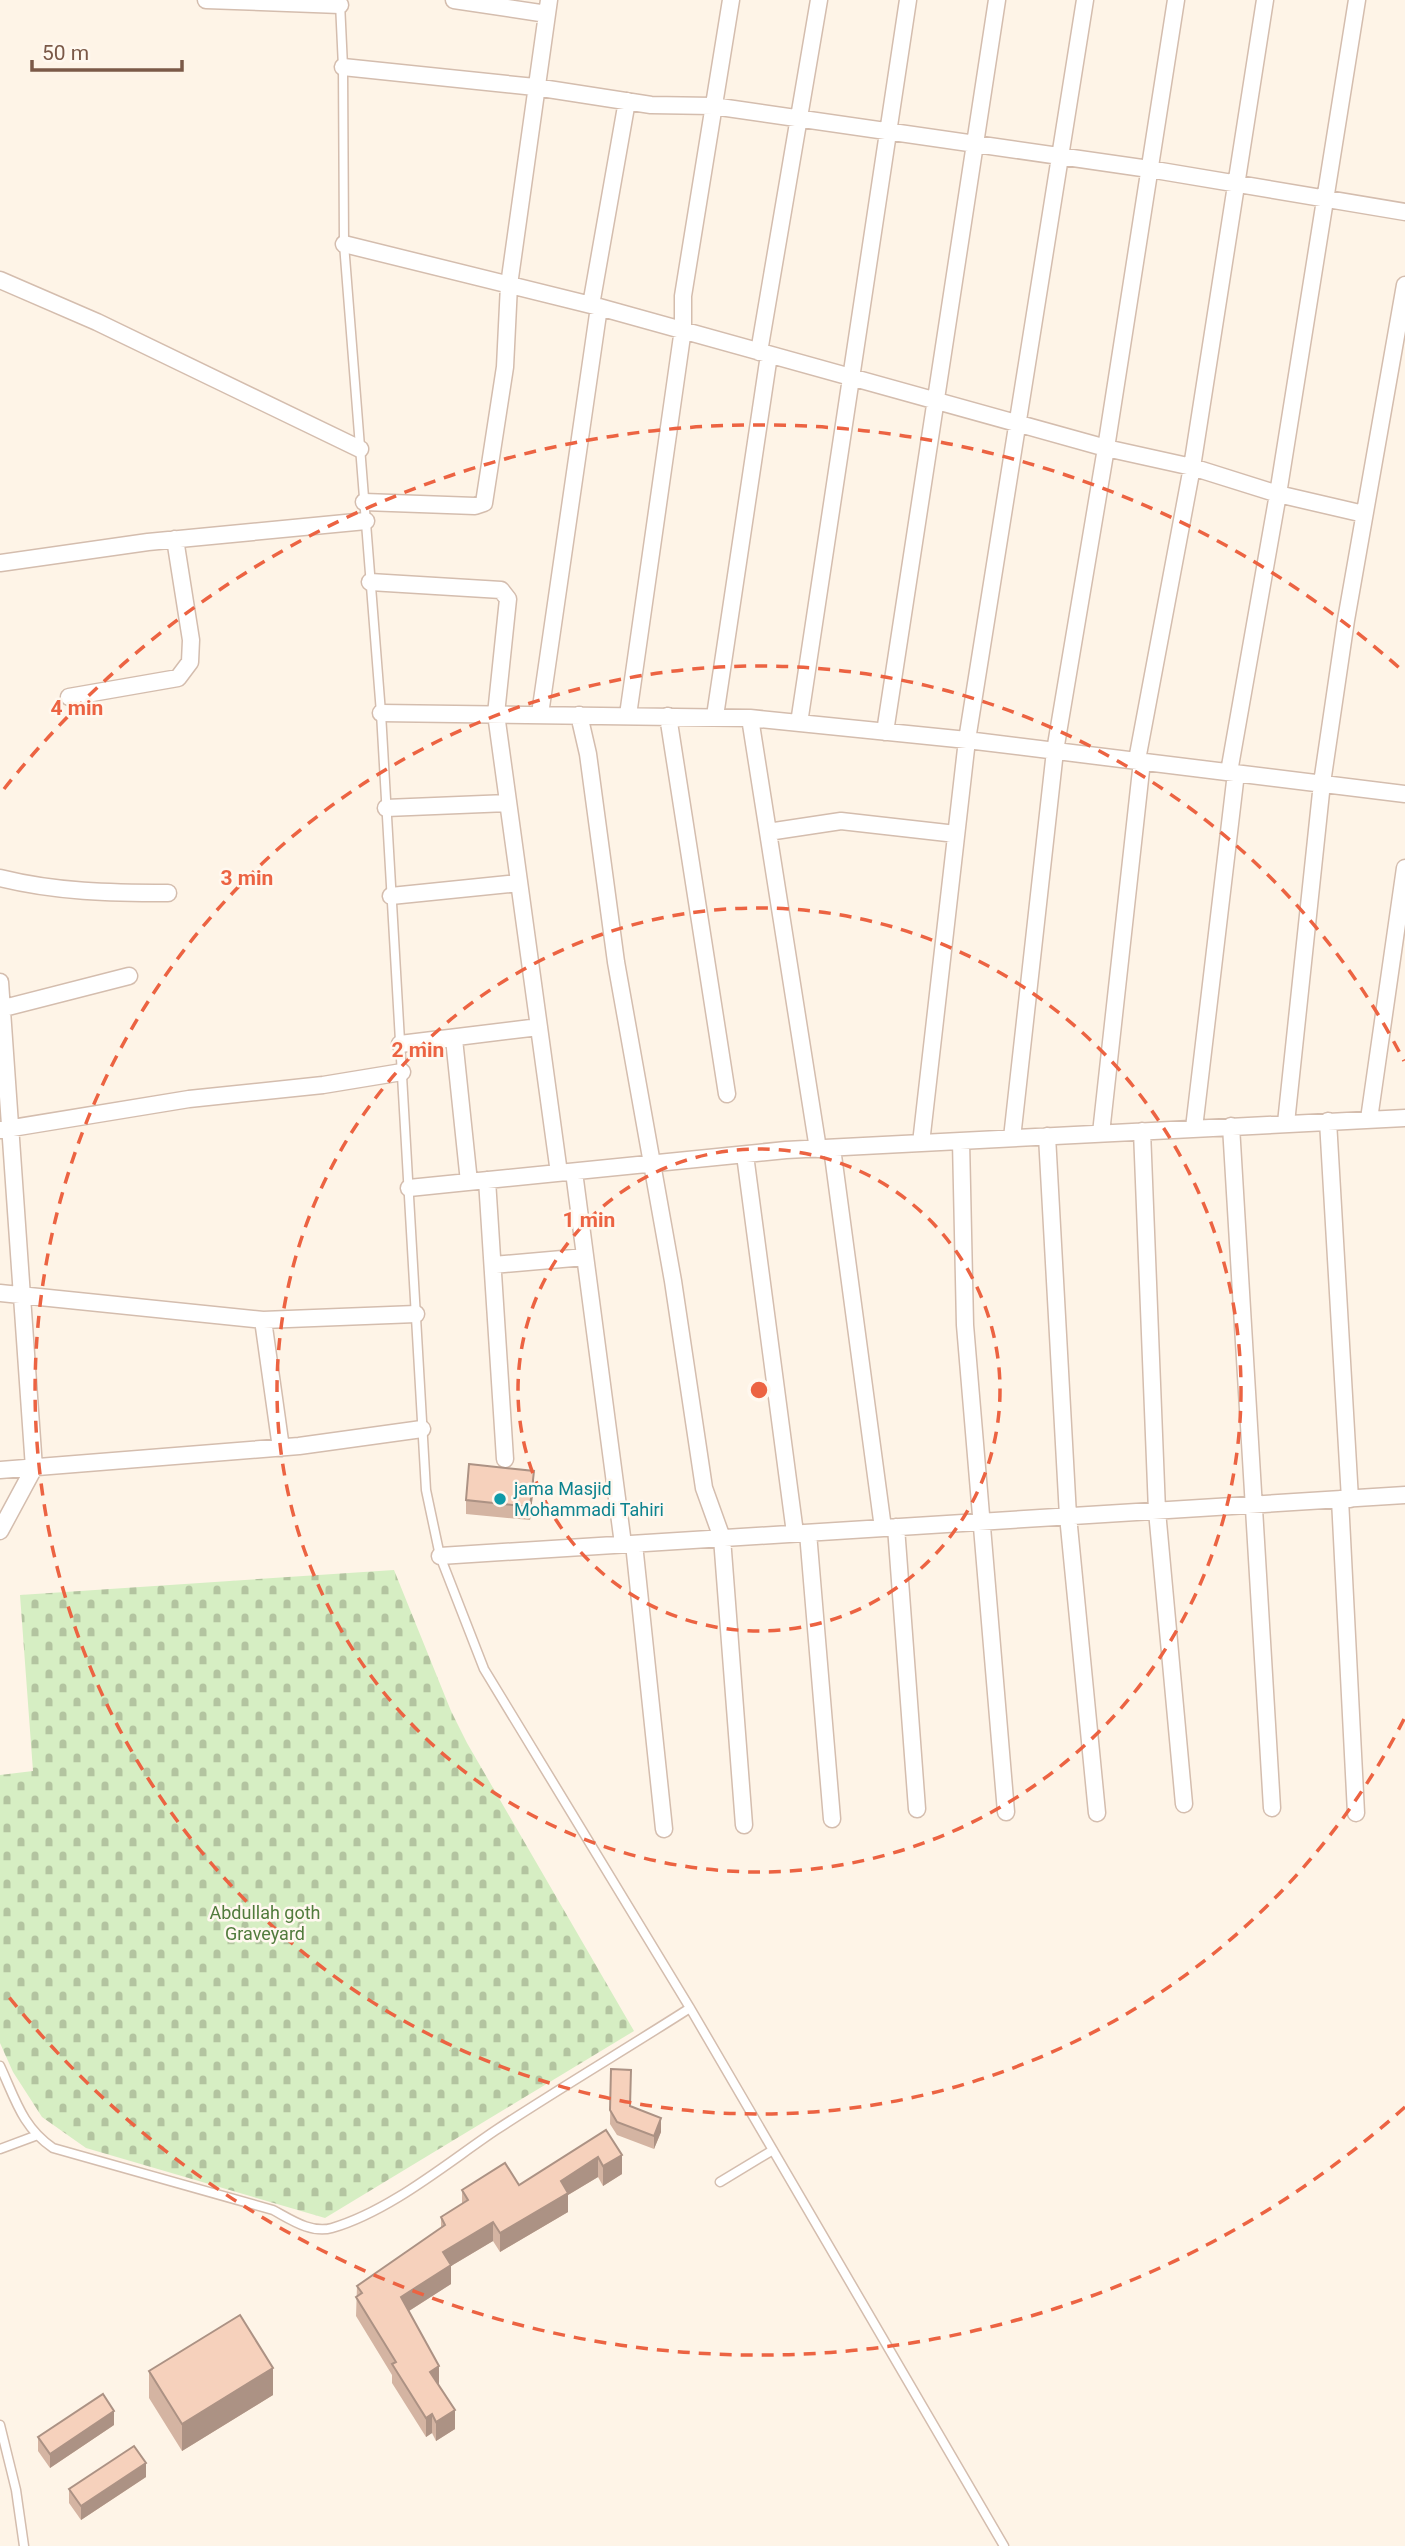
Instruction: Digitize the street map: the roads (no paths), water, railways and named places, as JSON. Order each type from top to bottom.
[{"type":"street","points":[[206,0],[340,2]]},
{"type":"street","points":[[364,502],[475,506],[484,503],[505,367],[509,285],[548,7],[454,0]]},
{"type":"street","points":[[628,715],[683,330],[682,296],[732,0]]},
{"type":"street","points":[[715,716],[764,353],[819,0]]},
{"type":"street","points":[[800,723],[908,0]]},
{"type":"street","points":[[885,732],[997,0]]},
{"type":"street","points":[[920,1143],[967,740],[1085,0]]},
{"type":"street","points":[[1013,1138],[1055,751],[1106,448],[1176,0]]},
{"type":"street","points":[[1101,1133],[1139,761],[1192,467],[1265,0]]},
{"type":"street","points":[[1194,1128],[1232,772],[1357,0]]},
{"type":"street","points":[[344,66],[535,88],[651,105],[713,106],[1149,169],[1405,212]]},
{"type":"street","points":[[540,714],[595,306],[627,101]]},
{"type":"street","points":[[344,244],[595,306],[1106,448],[1192,467],[1278,494],[1364,514]]},
{"type":"street","points":[[0,279],[97,322],[360,449]]},
{"type":"street","points":[[1286,1123],[1322,783],[1364,514],[1405,285]]},
{"type":"street","points":[[0,563],[175,539],[366,521]]},
{"type":"street","points":[[69,698],[178,678],[190,662],[191,640],[175,539]]},
{"type":"street","points":[[370,582],[506,593],[508,599],[496,714],[539,1027],[585,1257],[628,1544],[664,1829]]},
{"type":"street","points":[[381,713],[750,718],[967,740],[1405,794]]},
{"type":"street","points":[[579,715],[588,754],[615,962],[673,1281],[704,1488],[722,1538],[744,1825]]},
{"type":"street","points":[[668,716],[727,1094]]},
{"type":"street","points":[[750,718],[890,1528],[917,1809]]},
{"type":"street","points":[[386,808],[508,803]]},
{"type":"street","points":[[768,832],[841,821],[956,834]]},
{"type":"street","points":[[1369,1119],[1405,867]]},
{"type":"street","points":[[0,878],[39,888],[93,893],[168,893]]},
{"type":"street","points":[[391,896],[519,883]]},
{"type":"street","points":[[1,1009],[129,975]]},
{"type":"street","points":[[0,982],[6,1129],[24,1296],[34,1468],[0,1531]]},
{"type":"street","points":[[400,1044],[539,1027]]},
{"type":"street","points":[[454,1039],[469,1182]]},
{"type":"street","points":[[6,1129],[189,1099],[323,1085],[402,1072]]},
{"type":"street","points":[[409,1188],[825,1148],[1405,1118]]},
{"type":"street","points":[[1328,1121],[1356,1813]]},
{"type":"street","points":[[1231,1126],[1272,1808]]},
{"type":"street","points":[[1142,1131],[1157,1511],[1185,1804]]},
{"type":"street","points":[[1047,1136],[1068,1516],[1097,1813]]},
{"type":"street","points":[[961,1141],[965,1325],[1006,1812]]},
{"type":"street","points":[[745,1155],[801,1533],[832,1819]]},
{"type":"street","points":[[488,1180],[505,1459]]},
{"type":"street","points":[[493,1265],[585,1257]]},
{"type":"street","points":[[0,1293],[263,1320],[416,1314]]},
{"type":"street","points":[[263,1320],[281,1448]]},
{"type":"street","points":[[0,1470],[281,1448],[422,1429]]},
{"type":"street","points":[[440,1556],[1405,1495]]},
{"type":"lane","points":[[340,2],[344,66],[344,244],[381,713],[426,1490],[440,1556],[484,1669],[690,2008],[1004,2546]]},
{"type":"lane","points":[[0,2066],[24,2119],[35,2136],[53,2148],[273,2210],[300,2225],[320,2230],[332,2228],[393,2199],[499,2128],[690,2008]]},
{"type":"lane","points":[[0,2149],[35,2136]]},
{"type":"lane","points":[[720,2182],[773,2150]]},
{"type":"lane","points":[[0,2425],[16,2490],[24,2546]]},
{"type":"place","name":"jama Masjid Mohammadi Tahiri","points":[[500,1499]]},
{"type":"park label","name":"Abdullah goth Graveyard","points":[[265,1923]]}]
